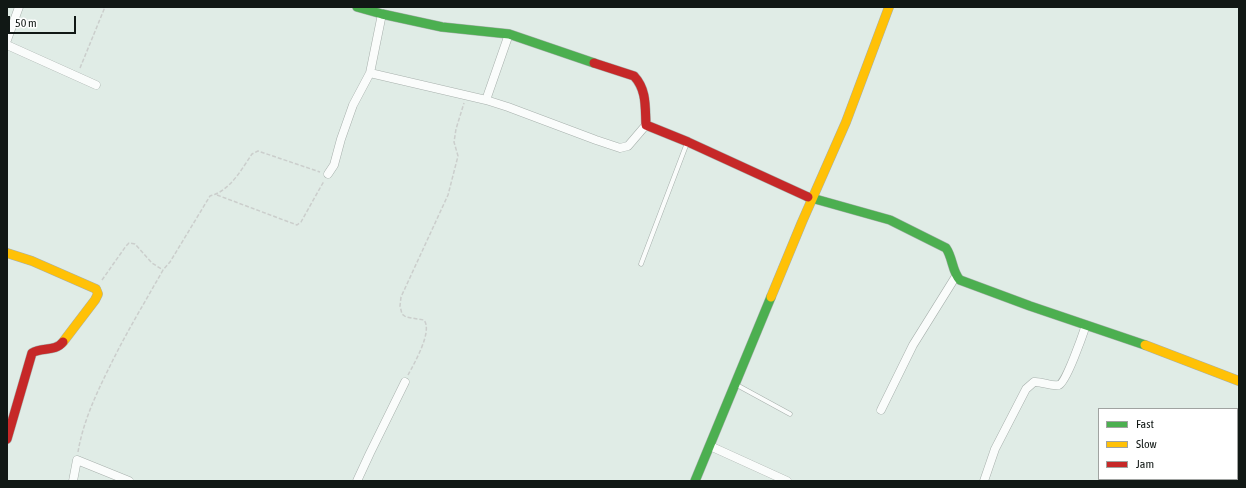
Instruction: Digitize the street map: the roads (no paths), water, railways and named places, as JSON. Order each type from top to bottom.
[{"type":"street","points":[[7,40],[19,7]]},
{"type":"street","points":[[357,7],[442,27],[509,34],[634,76],[641,82],[644,92],[646,125],[628,146],[620,148],[508,107],[470,95],[370,73]]},
{"type":"street","points":[[695,481],[812,199],[846,122],[889,7]]},
{"type":"street","points":[[328,174],[334,165],[353,105],[370,73],[382,14]]},
{"type":"street","points":[[486,100],[509,34]]},
{"type":"street","points":[[7,45],[96,85]]},
{"type":"street","points":[[646,125],[688,142],[812,199],[890,220],[946,248],[951,255],[956,276],[960,280],[976,287],[1140,342],[1239,381]]},
{"type":"street","points":[[7,253],[32,261],[96,289],[98,294],[96,300],[60,346],[57,348],[42,348],[35,351],[30,356],[7,439]]},
{"type":"street","points":[[881,410],[913,345],[956,276]]},
{"type":"street","points":[[984,481],[995,449],[1026,389],[1034,382],[1057,385],[1062,383],[1086,325]]},
{"type":"street","points":[[357,481],[405,382]]},
{"type":"street","points":[[710,446],[786,481]]},
{"type":"street","points":[[73,481],[77,460],[129,481]]},
{"type":"lane","points":[[641,264],[688,142]]},
{"type":"lane","points":[[735,384],[790,414]]}]
